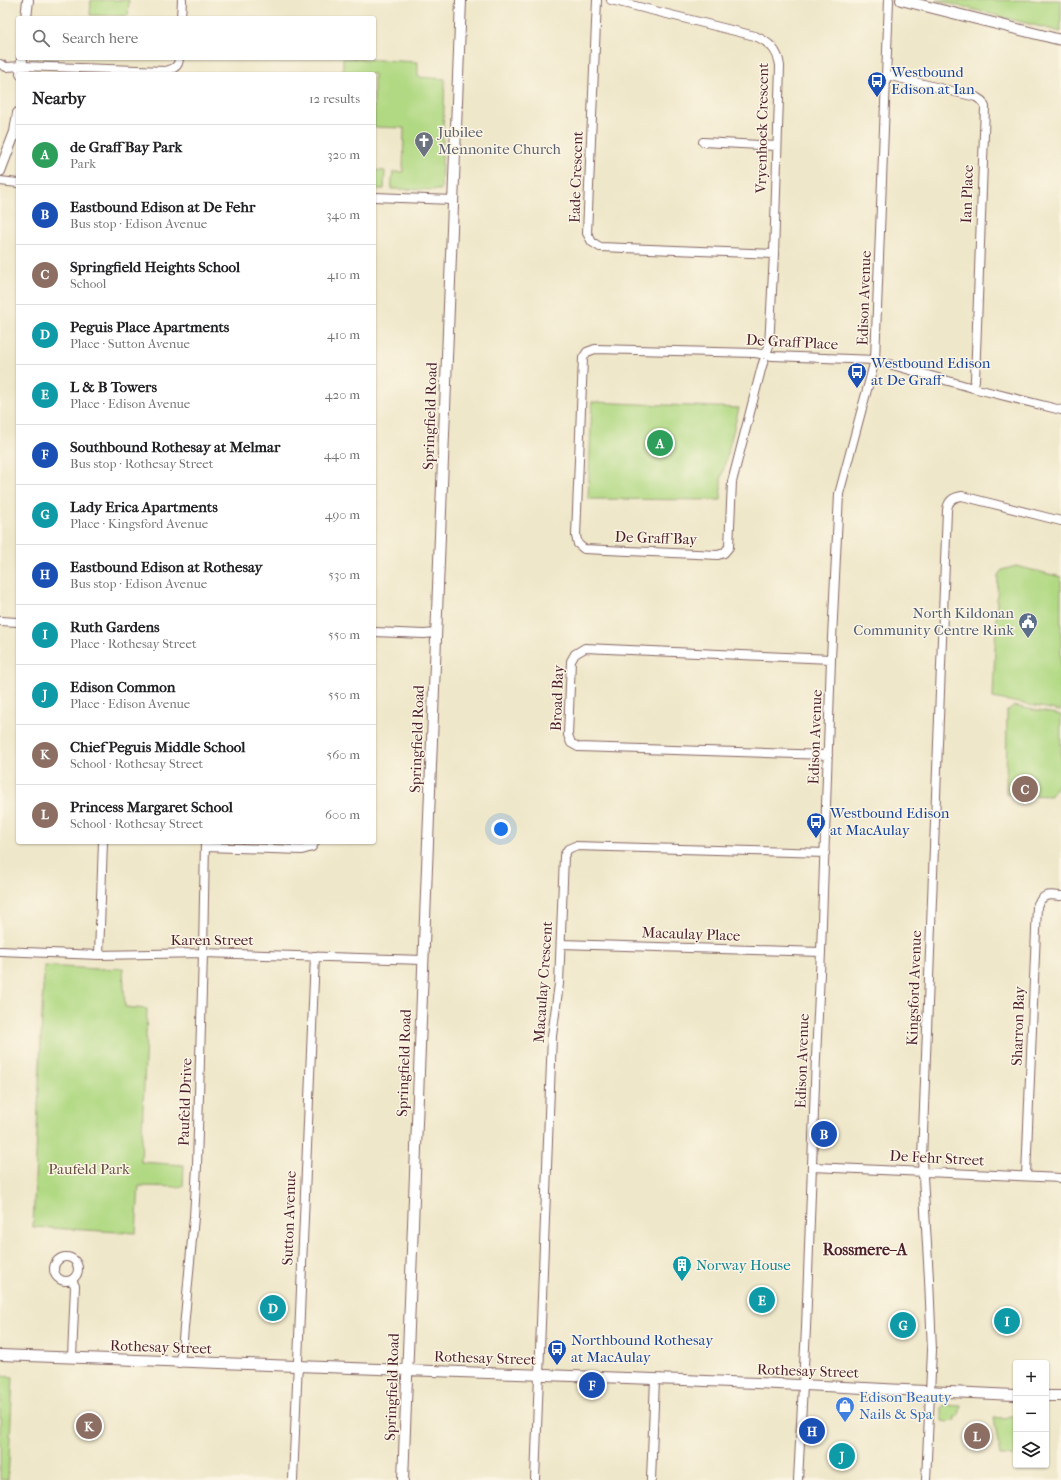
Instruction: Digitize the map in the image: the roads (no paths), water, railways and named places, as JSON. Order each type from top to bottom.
[{"type":"street","points":[[26,16],[28,0]]},
{"type":"street","points":[[181,16],[182,0]]},
{"type":"street","name":"Springfield Road","points":[[403,1480],[461,0]]},
{"type":"street","name":"Eade Crescent","points":[[597,0],[587,233],[592,242],[600,247],[774,254]]},
{"type":"street","name":"Vryenhoek Crescent","points":[[611,0],[754,36],[766,41],[779,58],[780,66],[776,146],[774,254],[769,346],[765,355]]},
{"type":"street","name":"Edison Avenue","points":[[798,1480],[804,1385],[831,659],[839,494],[875,360],[889,0]]},
{"type":"street","points":[[901,0],[1061,40]]},
{"type":"street","points":[[0,64],[6,67],[22,66],[166,71],[174,68],[179,60]]},
{"type":"street","name":"Ian Place","points":[[887,75],[976,97],[982,101],[985,107],[975,380],[972,388]]},
{"type":"street","points":[[0,171],[16,126]]},
{"type":"street","points":[[703,142],[776,146]]},
{"type":"street","points":[[0,181],[16,183]]},
{"type":"street","points":[[376,197],[453,200]]},
{"type":"street","name":"De Graff Place","points":[[587,352],[595,349],[756,353],[765,355],[875,360],[972,388],[1061,410]]},
{"type":"street","name":"De Graff Bay","points":[[587,352],[583,358],[576,536],[578,544],[584,549],[718,555],[724,553],[729,547],[732,482],[765,355]]},
{"type":"street","name":"Kingsford Avenue","points":[[926,1480],[932,1337],[922,1171],[947,510],[949,503],[953,498],[959,496],[1061,521]]},
{"type":"street","points":[[0,621],[16,622]]},
{"type":"street","points":[[376,632],[436,633]]},
{"type":"street","name":"Broad Bay","points":[[828,755],[578,748],[571,743],[568,736],[571,661],[575,654],[585,648],[831,659]]},
{"type":"street","points":[[99,955],[103,844]]},
{"type":"street","points":[[205,844],[302,850],[312,847],[314,844]]},
{"type":"street","name":"Paufeld Drive","points":[[179,1363],[182,1350],[185,1303],[194,1217],[204,953],[205,844]]},
{"type":"street","name":"Macaulay Crescent","points":[[535,1480],[552,1036],[559,984],[564,856],[568,849],[574,846],[824,853]]},
{"type":"street","name":"Sharron Bay","points":[[1026,1176],[1037,906],[1040,899],[1048,895],[1061,896]]},
{"type":"street","name":"Macaulay Place","points":[[561,944],[821,952]]},
{"type":"street","name":"Karen Street","points":[[0,951],[99,955],[204,953],[423,960]]},
{"type":"street","name":"Sutton Avenue","points":[[292,1480],[315,956]]},
{"type":"street","name":"De Fehr Street","points":[[812,1167],[1061,1178]]},
{"type":"street","points":[[72,1280],[75,1286],[72,1358]]},
{"type":"street","name":"Rothesay Street","points":[[0,1355],[1013,1394]]},
{"type":"street","points":[[651,1480],[655,1379]]},
{"type":"street","points":[[1049,1396],[1061,1396]]},
{"type":"place","name":"Westbound Edison at Ian","points":[[877,98]]},
{"type":"place","name":"Jubilee Mennonite Church","points":[[424,158]]},
{"type":"place","name":"Westbound Edison at De Graff","points":[[857,389]]},
{"type":"place","name":"de Graff Bay Park","points":[[660,443]]},
{"type":"place","name":"North Kildonan Community Centre Rink","points":[[1028,639]]},
{"type":"place","name":"Springfield Heights School","points":[[1025,789]]},
{"type":"place","name":"Westbound Edison at MacAulay","points":[[816,839]]},
{"type":"place","name":"Eastbound Edison at De Fehr","points":[[824,1134]]},
{"type":"place","name":"Norway House","points":[[682,1282]]},
{"type":"place","name":"L & B Towers","points":[[762,1300]]},
{"type":"place","name":"Peguis Place Apartments","points":[[273,1308]]},
{"type":"place","name":"Ruth Gardens","points":[[1007,1321]]},
{"type":"place","name":"Lady Erica Apartments","points":[[903,1325]]},
{"type":"place","name":"Northbound Rothesay at MacAulay","points":[[557,1366]]},
{"type":"place","name":"Southbound Rothesay at Melmar","points":[[592,1385]]},
{"type":"place","name":"Edison Beauty Nails & Spa","points":[[845,1423]]},
{"type":"place","name":"Chief Peguis Middle School","points":[[89,1426]]},
{"type":"place","name":"Eastbound Edison at Rothesay","points":[[812,1431]]},
{"type":"place","name":"Princess Margaret School","points":[[977,1436]]},
{"type":"place","name":"Edison Common","points":[[842,1456]]},
{"type":"district","name":"Rossmere–A","points":[[865,1249]]},
{"type":"park label","name":"Paufeld Park","points":[[89,1169]]}]
